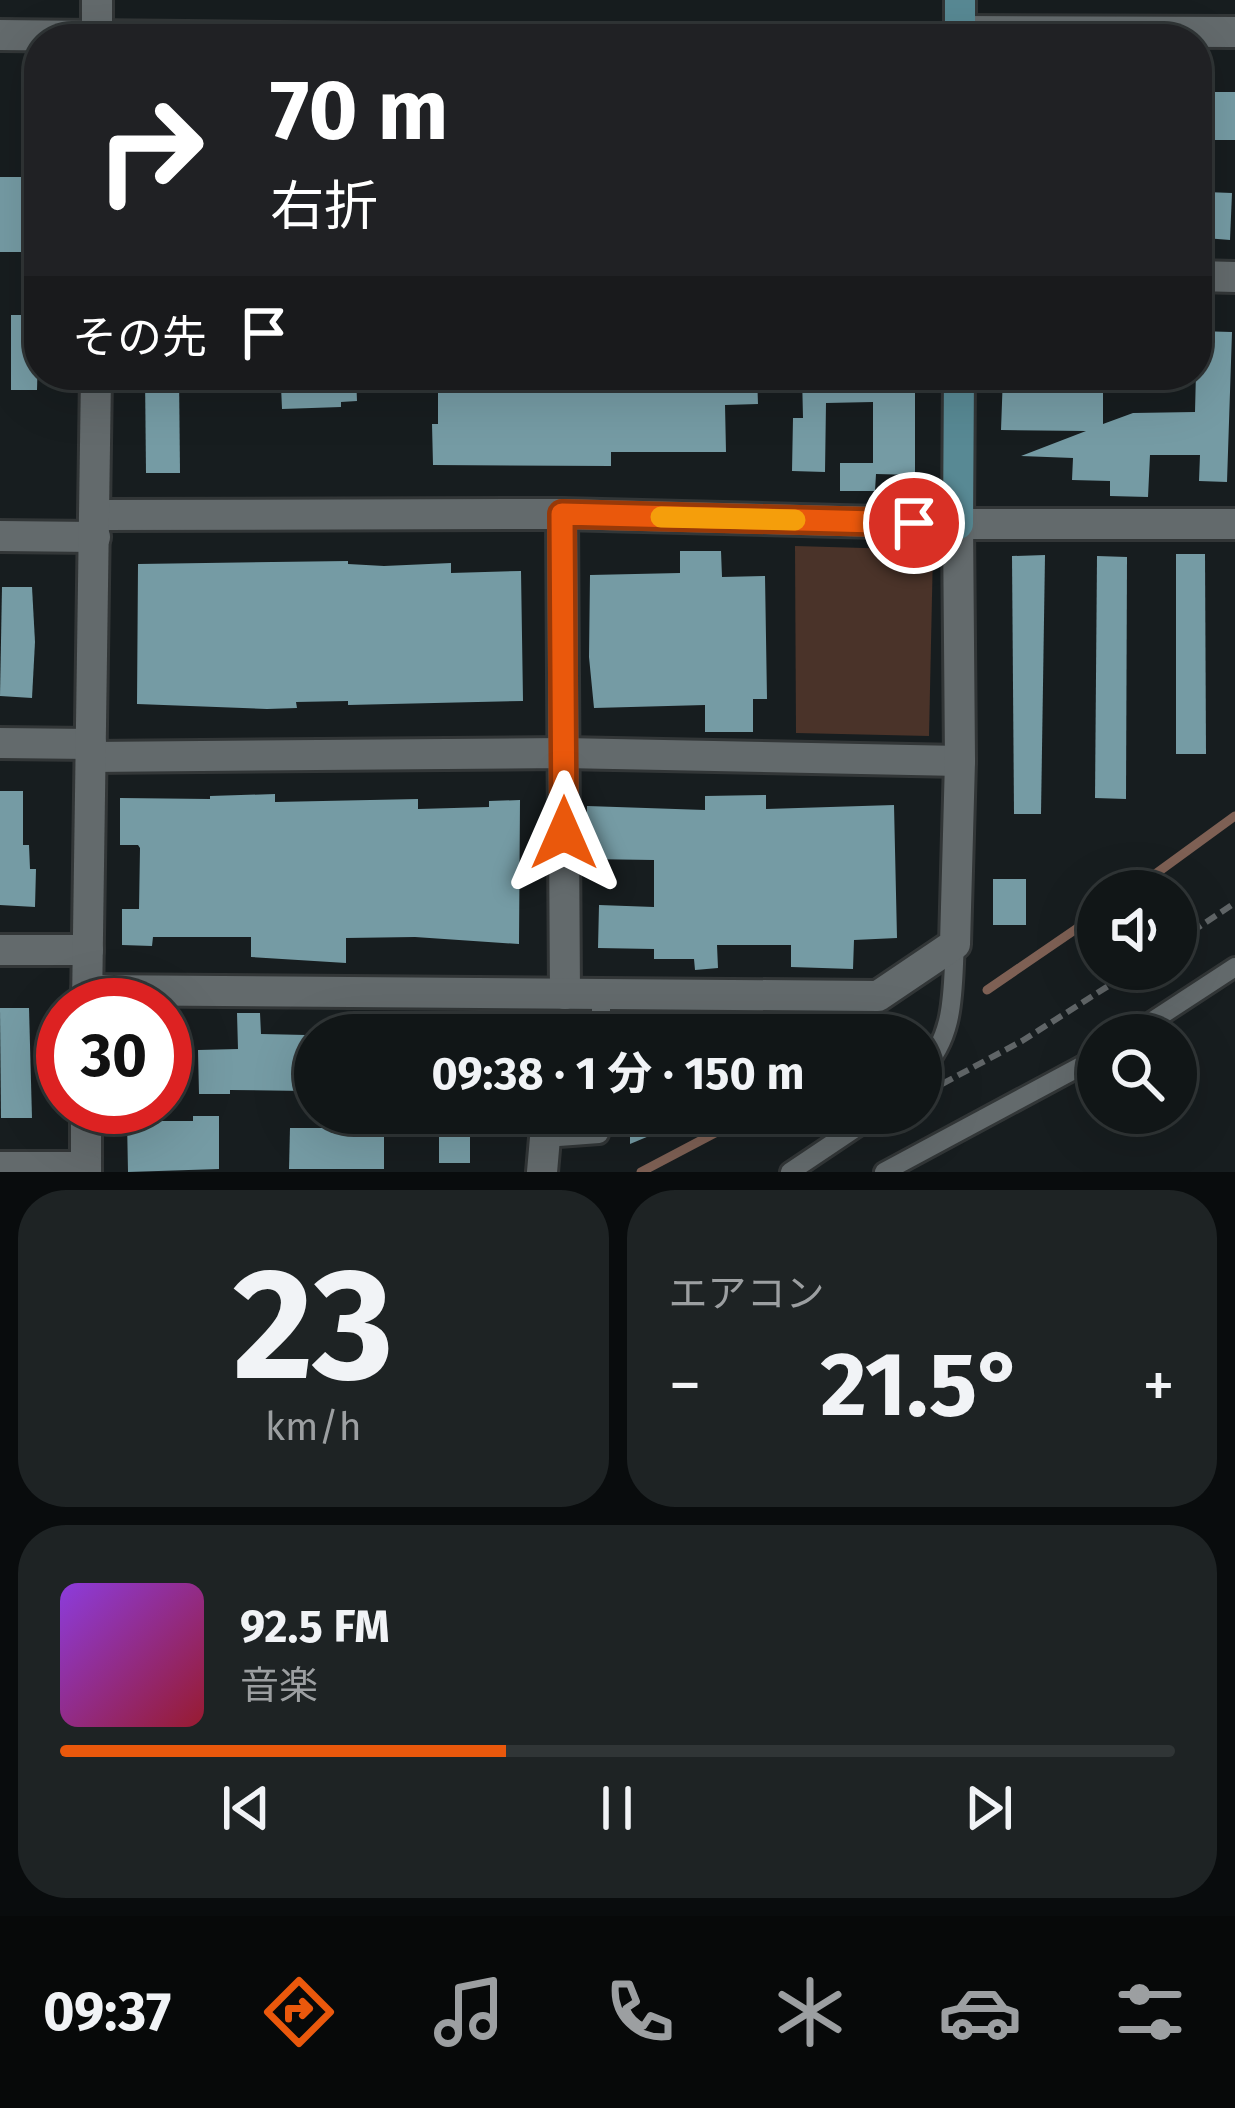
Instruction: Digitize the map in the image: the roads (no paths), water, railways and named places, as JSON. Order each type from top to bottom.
[{"type":"street","points":[[960,23],[991,24]]},
{"type":"street","points":[[87,978],[95,390]]},
{"type":"street","points":[[192,997],[878,996],[955,944],[960,760],[959,390]]},
{"type":"street","points":[[562,514],[566,994]]},
{"type":"street","points":[[0,536],[95,526],[562,514],[958,524],[1235,524]]},
{"type":"street","points":[[0,743],[91,751],[960,760]]},
{"type":"street","points":[[0,950],[88,950]]},
{"type":"street","points":[[0,1167],[86,1170],[86,1134]]},
{"type":"street","points":[[542,1172],[545,1138]]},
{"type":"lane","points":[[942,1041],[950,1021],[955,944]]},
{"type":"lane","points":[[1163,1014],[1235,967]]},
{"type":"lane","points":[[601,994],[601,1014]]},
{"type":"lane","points":[[884,1172],[1077,1068]]},
{"type":"lane","points":[[545,1138],[599,1134]]},
{"type":"lane","points":[[790,1172],[847,1134]]},
{"type":"waterway","points":[[1161,870],[1235,816]]},
{"type":"waterway","points":[[987,990],[1077,928]]},
{"type":"waterway","points":[[641,1172],[713,1134]]}]
